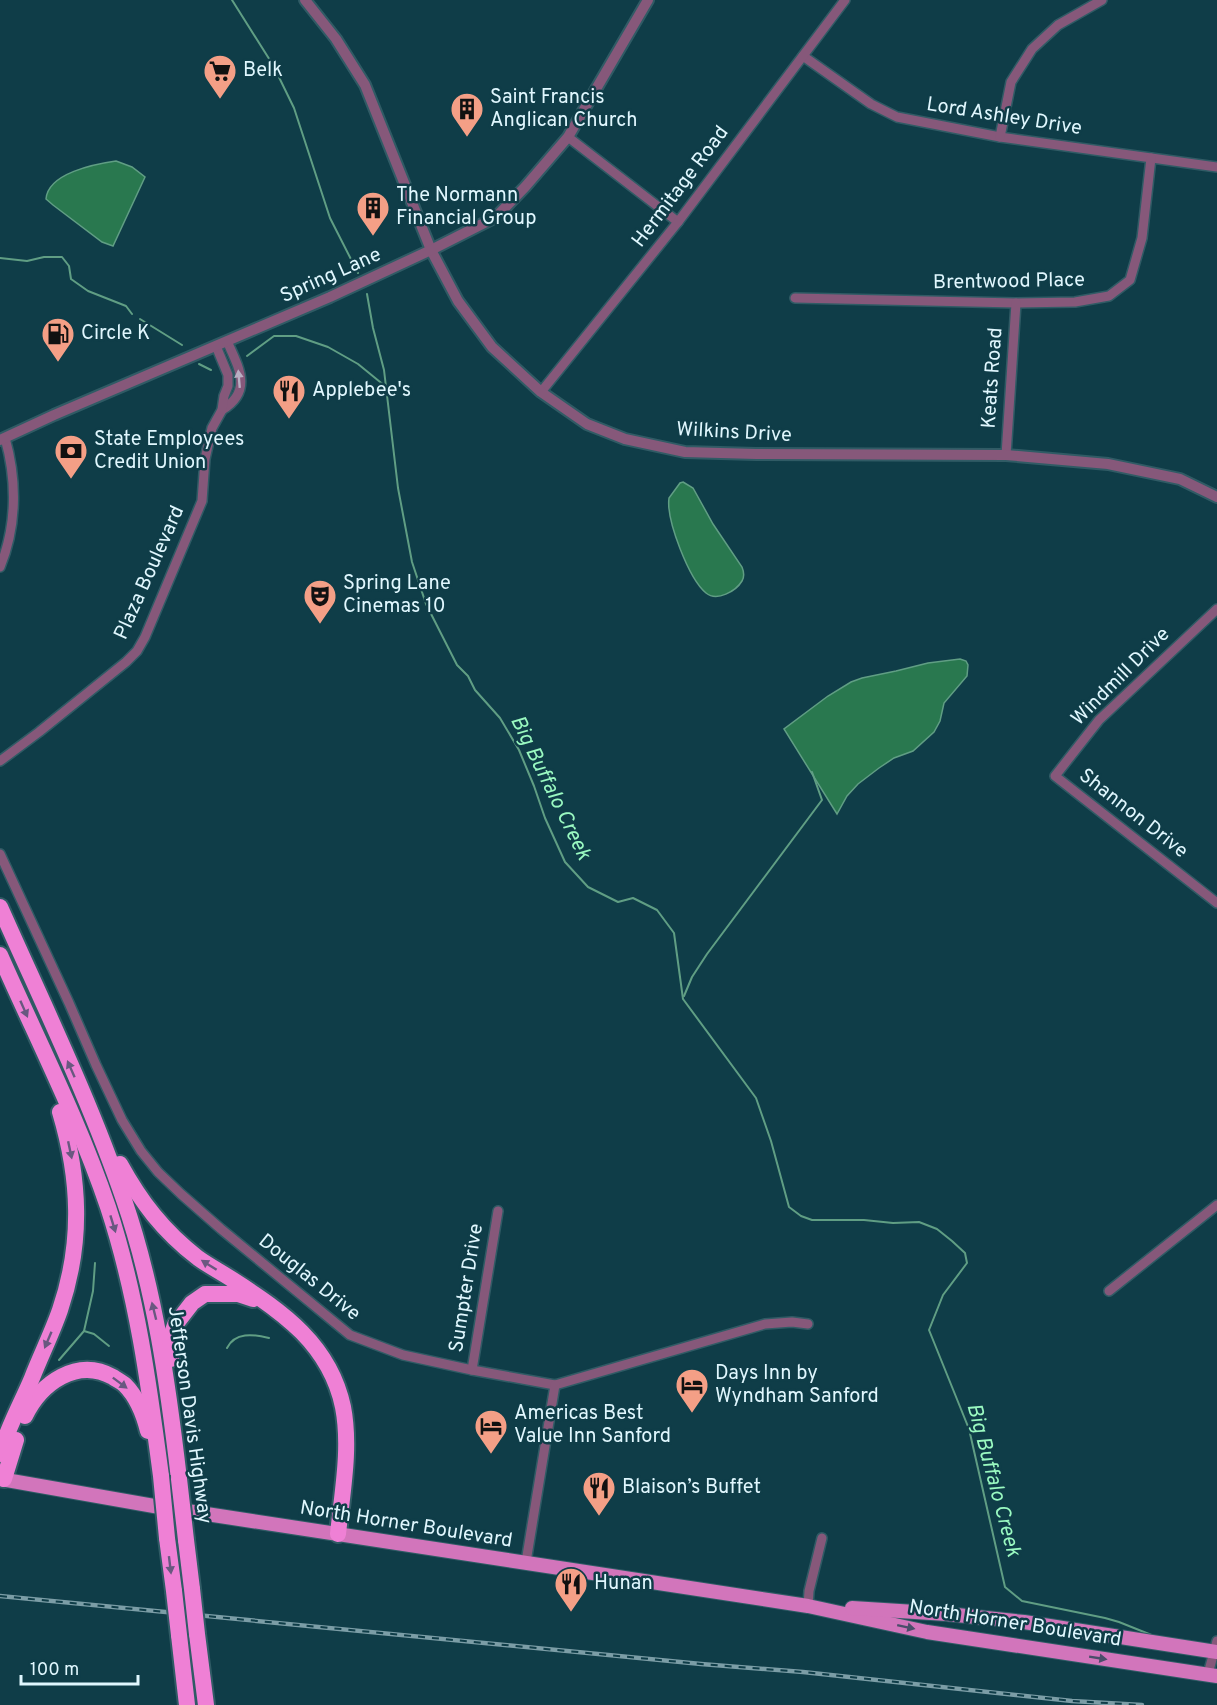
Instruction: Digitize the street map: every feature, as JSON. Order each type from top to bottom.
[{"type":"highway","name":"Jefferson Davis Highway","points":[[0,908],[103,1142],[140,1253],[157,1324],[174,1431],[206,1705]]},
{"type":"highway","name":"Jefferson Davis Highway","points":[[0,956],[53,1072],[93,1168],[123,1257],[145,1356],[187,1705]]},
{"type":"highway","points":[[0,1454],[60,1312],[75,1248],[77,1207],[74,1168],[54,1093],[53,1072]]},
{"type":"highway","points":[[103,1142],[148,1209],[174,1238],[200,1259],[262,1299],[301,1330],[331,1371],[340,1394],[346,1447],[338,1534]]},
{"type":"highway","points":[[174,1431],[176,1396],[170,1340],[175,1324],[192,1303],[205,1294],[225,1293],[248,1297],[274,1310]]},
{"type":"highway","points":[[2,1479],[27,1413],[37,1397],[67,1373],[86,1370],[104,1372],[124,1384],[136,1400],[144,1416],[148,1432],[157,1444]]},
{"type":"main road","name":"North Horner Boulevard","points":[[2,1479],[154,1506],[808,1606],[927,1632],[1213,1675]]},
{"type":"main road","name":"North Horner Boulevard","points":[[808,1606],[947,1614],[1216,1648]]},
{"type":"street","name":"Wilkins Drive","points":[[304,0],[336,39],[365,85],[431,250],[458,301],[492,347],[541,392],[587,424],[625,440],[685,452],[1006,455],[1118,466],[1180,479],[1217,497]]},
{"type":"street","name":"Spring Lane","points":[[3,439],[330,297],[496,217],[525,188],[568,137],[648,0]]},
{"type":"street","name":"Hermitage Road","points":[[541,392],[678,222],[845,0]]},
{"type":"street","points":[[1000,137],[1011,82],[1032,49],[1058,25],[1102,0]]},
{"type":"street","name":"Lord Ashley Drive","points":[[803,56],[871,104],[897,117],[1000,137],[1217,167]]},
{"type":"street","points":[[568,137],[678,222]]},
{"type":"street","name":"Brentwood Place","points":[[795,298],[1016,303],[1075,302],[1109,296],[1130,280],[1142,238],[1151,158]]},
{"type":"street","name":"Keats Road","points":[[1006,455],[1016,303]]},
{"type":"street","name":"Plaza Boulevard","points":[[222,410],[233,404],[241,385],[240,372],[227,341]]},
{"type":"street","name":"Plaza Boulevard","points":[[0,761],[126,662],[137,651],[145,636],[202,501],[207,450],[228,386],[228,375],[216,346]]},
{"type":"street","points":[[0,567],[13,519],[10,455],[3,439]]},
{"type":"street","name":"Windmill Drive","points":[[1055,776],[1099,720],[1217,609]]},
{"type":"street","name":"Shannon Drive","points":[[1055,776],[1217,903]]},
{"type":"street","name":"Douglas Drive","points":[[0,854],[122,1120],[141,1151],[158,1172],[221,1229],[350,1335],[403,1355],[555,1385],[765,1324],[792,1322],[808,1324]]},
{"type":"street","points":[[1109,1291],[1217,1205]]},
{"type":"street","name":"Sumpter Drive","points":[[472,1370],[498,1211]]},
{"type":"street","points":[[526,1562],[555,1385]]},
{"type":"street","points":[[808,1606],[808,1591],[822,1538]]},
{"type":"street","points":[[1213,1675],[1216,1648]]},
{"type":"shaded area","points":[[116,161],[132,167],[145,177],[113,246],[102,242],[46,199],[49,190],[63,176],[85,167]]},
{"type":"shaded area","points":[[683,482],[693,488],[713,524],[742,567],[744,577],[742,581],[721,596],[710,595],[699,586],[686,563],[675,534],[669,498]]},
{"type":"shaded area","points":[[960,659],[966,661],[968,665],[967,676],[944,703],[940,721],[934,732],[913,751],[894,758],[858,784],[847,796],[837,814],[784,729],[851,682],[928,663]]},
{"type":"waterway","name":"Big Buffalo Creek","points":[[232,0],[273,65],[294,108],[330,218],[358,273]]},
{"type":"waterway","points":[[0,258],[27,261],[44,257],[62,257],[69,266],[71,279],[88,291],[126,306],[132,314]]},
{"type":"waterway","name":"Big Buffalo Creek","points":[[367,294],[384,370],[398,488],[412,562],[426,604],[457,665],[500,718],[519,750],[565,862],[588,887],[618,902],[633,898],[657,910],[674,933],[683,999],[756,1098],[771,1141],[789,1207],[801,1216],[812,1220],[919,1222],[937,1229],[965,1253],[967,1263],[943,1295],[929,1330],[969,1429],[1005,1587],[1022,1601],[1105,1618],[1154,1636]]},
{"type":"waterway","points":[[140,319],[182,345]]},
{"type":"waterway","points":[[247,356],[274,336],[296,336],[328,347],[358,364],[385,386]]},
{"type":"waterway","points":[[199,364],[211,370]]},
{"type":"waterway","points":[[684,996],[692,977],[707,954],[822,800],[812,772]]},
{"type":"waterway","points":[[59,1360],[84,1331],[93,1291],[95,1263]]},
{"type":"waterway","points":[[84,1331],[94,1334],[109,1346]]},
{"type":"waterway","points":[[227,1348],[230,1343],[240,1337],[251,1335],[269,1338]]},
{"type":"railway","points":[[0,1596],[803,1672],[1072,1701],[1142,1705]]},
{"type":"place","name":"Belk","points":[[220,100]]},
{"type":"place","name":"Saint Francis Anglican Church","points":[[467,138]]},
{"type":"place","name":"The Normann Financial Group","points":[[373,237]]},
{"type":"place","name":"Circle K","points":[[58,363]]},
{"type":"place","name":"Applebee's","points":[[289,420]]},
{"type":"place","name":"State Employees Credit Union","points":[[71,480]]},
{"type":"place","name":"Spring Lane Cinemas 10","points":[[320,625]]},
{"type":"place","name":"Days Inn by Wyndham Sanford","points":[[692,1414]]},
{"type":"place","name":"Americas Best Value Inn Sanford","points":[[491,1455]]},
{"type":"place","name":"Blaison’s Buffet","points":[[599,1517]]},
{"type":"place","name":"Hunan","points":[[571,1613]]}]
